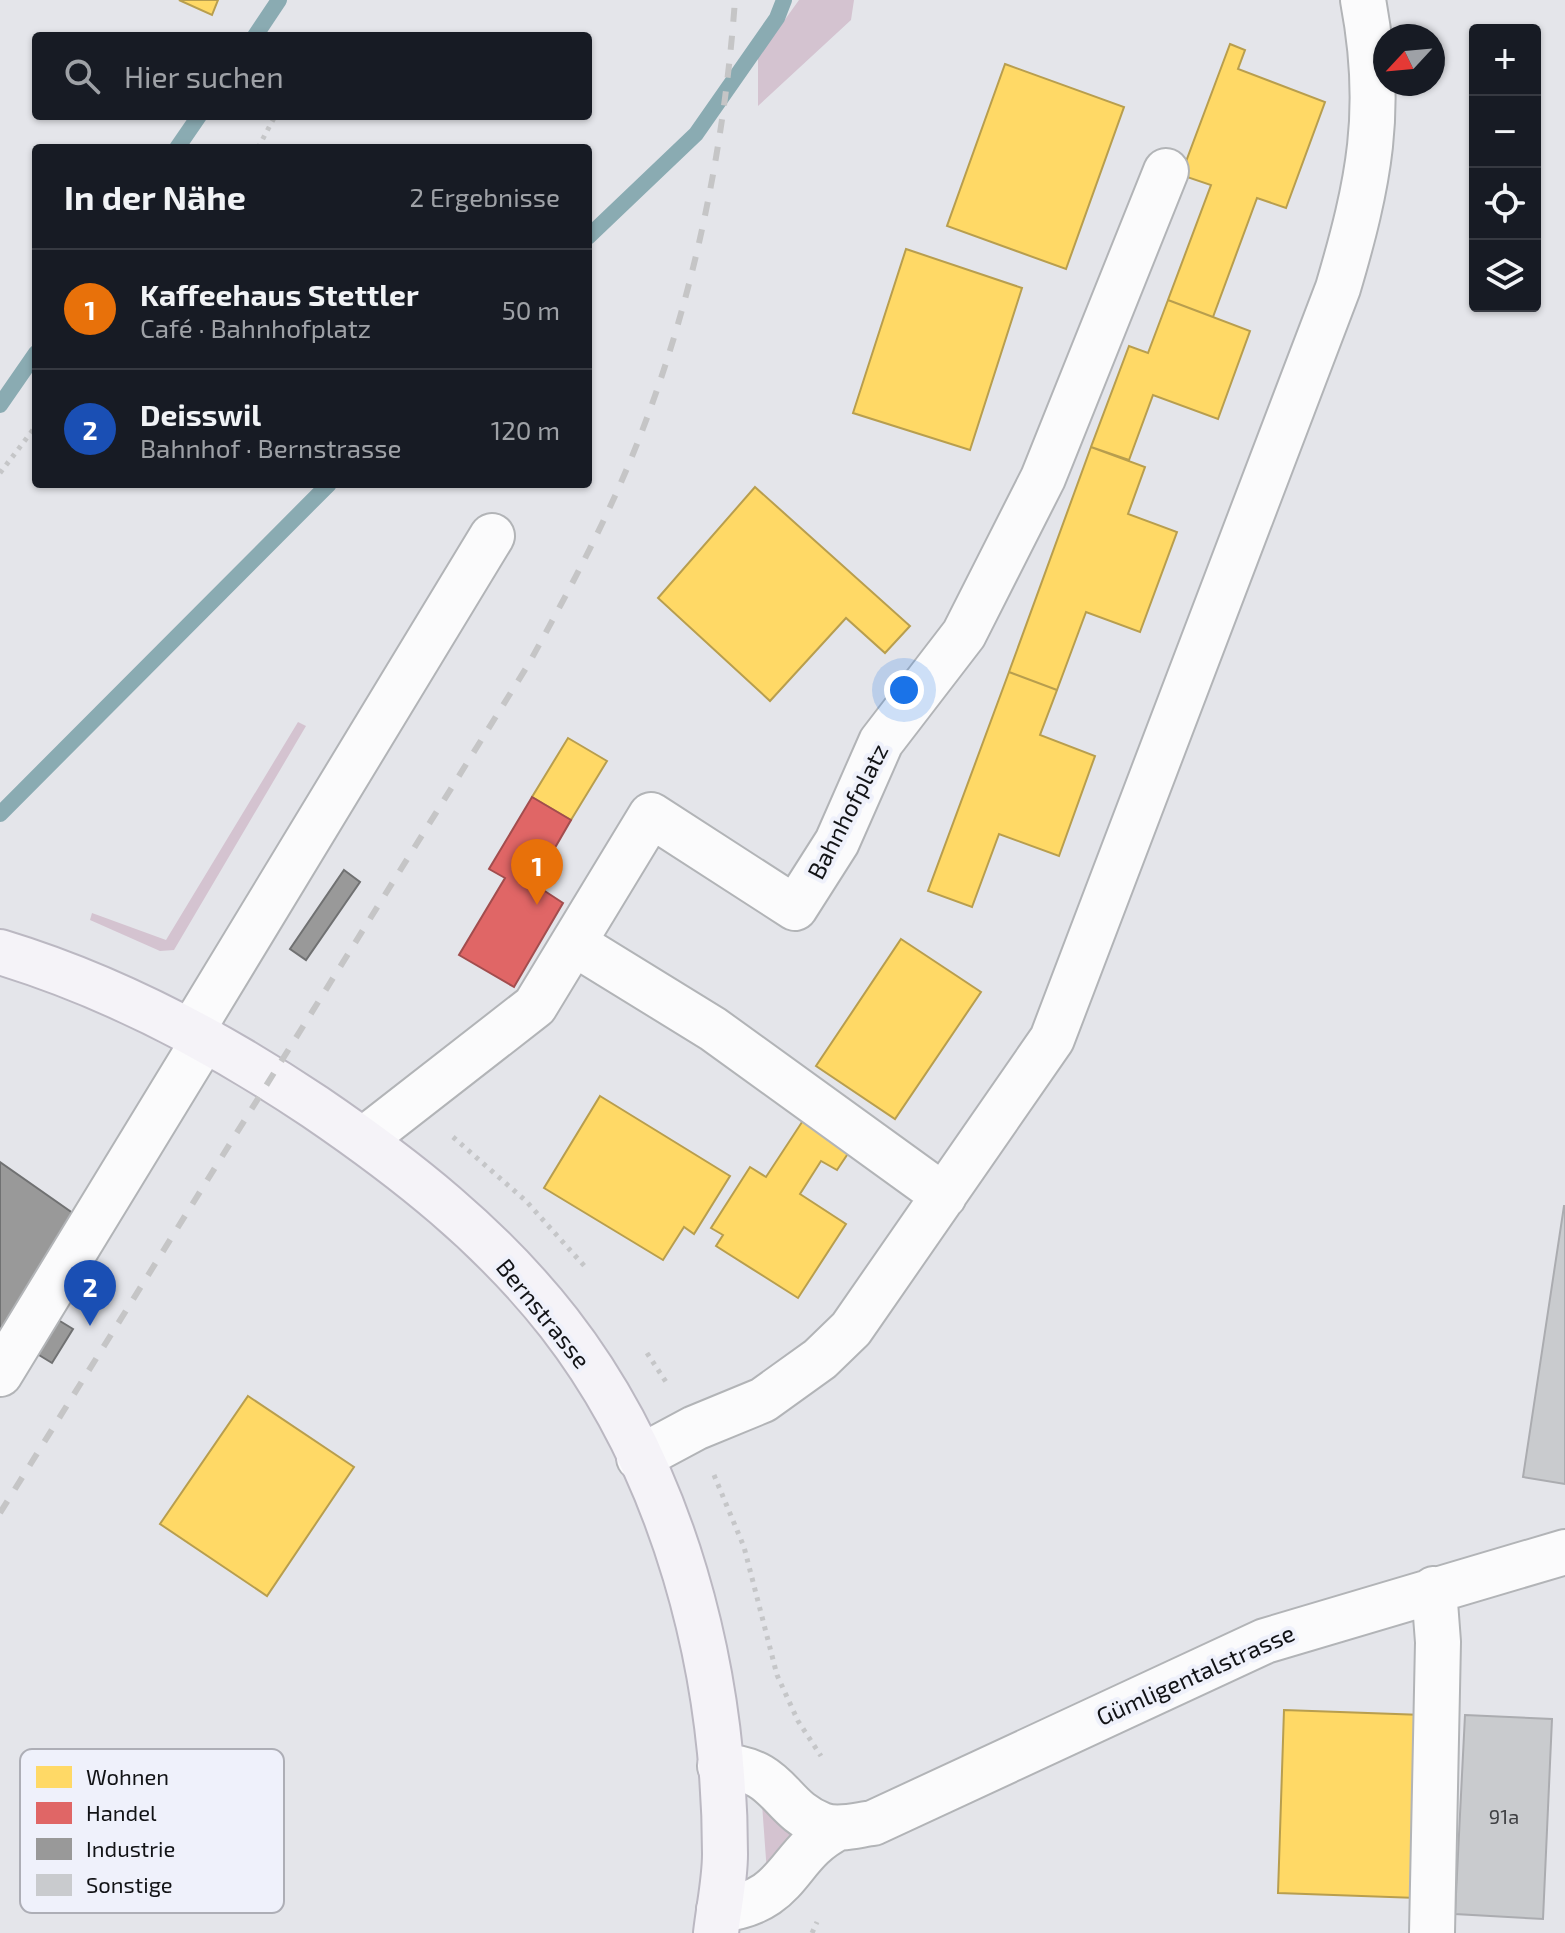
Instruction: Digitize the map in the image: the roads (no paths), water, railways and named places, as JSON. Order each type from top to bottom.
[{"type":"main road","name":"Bernstrasse","points":[[0,952],[126,1001],[198,1035],[363,1140],[445,1203],[534,1293],[587,1362],[639,1458],[671,1529],[705,1651],[720,1766],[725,1856],[717,1921]]},
{"type":"street","points":[[639,1458],[695,1428],[763,1400],[820,1359],[851,1329],[1052,1039],[1338,288],[1358,222],[1372,152],[1376,95],[1363,0]]},
{"type":"street","name":"Bahnhofplatz","points":[[363,1140],[535,1006],[651,815],[795,908],[837,842],[881,742],[964,634],[1029,507],[1166,171]]},
{"type":"street","points":[[0,1374],[492,536]]},
{"type":"street","points":[[575,944],[713,1029],[944,1196]]},
{"type":"street","name":"Gümligentalstrasse","points":[[717,1921],[757,1902],[785,1879],[823,1835],[898,1814],[1080,1725],[1265,1641],[1565,1552]]},
{"type":"street","points":[[1432,1933],[1438,1642],[1434,1589]]},
{"type":"street","points":[[720,1766],[756,1772],[770,1780],[799,1811],[822,1825],[843,1827]]},
{"type":"waterway","points":[[258,32],[279,0]]},
{"type":"waterway","points":[[592,233],[696,134],[777,18],[784,0]]},
{"type":"waterway","points":[[180,144],[196,120]]},
{"type":"waterway","points":[[0,405],[32,359]]},
{"type":"waterway","points":[[0,814],[325,488]]},
{"type":"railway","points":[[0,1513],[528,665],[598,532],[643,429],[664,370],[698,249],[721,125],[735,0]]},
{"type":"place","name":"Kaffeehaus Stettler","points":[[537,905]]},
{"type":"place","name":"Deisswil","points":[[90,1326]]}]
